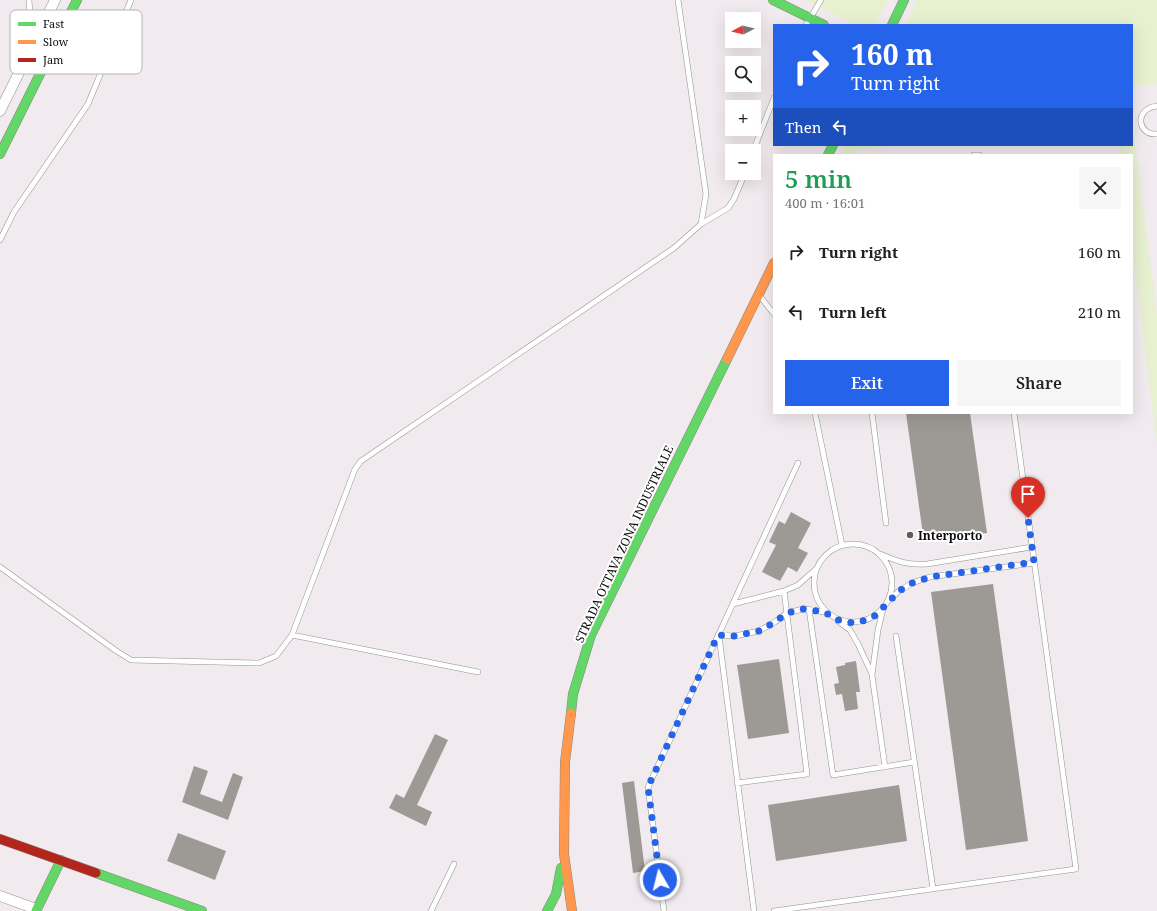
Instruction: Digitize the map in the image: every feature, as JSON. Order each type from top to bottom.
[{"type":"main road","points":[[72,10],[77,0]]},
{"type":"main road","points":[[773,0],[808,22],[819,24]]},
{"type":"main road","points":[[892,24],[904,0]]},
{"type":"main road","points":[[0,154],[40,74]]},
{"type":"main road","name":"STRADA OTTAVA ZONA INDUSTRIALE","points":[[564,854],[565,762],[568,732],[573,694],[591,635],[773,265]]},
{"type":"main road","points":[[0,839],[202,911]]},
{"type":"main road","points":[[546,911],[556,894],[564,854]]},
{"type":"main road","points":[[564,854],[572,911]]},
{"type":"main road","points":[[36,910],[61,860]]},
{"type":"street","points":[[50,10],[55,0]]},
{"type":"street","points":[[0,112],[19,74]]},
{"type":"street","points":[[0,896],[36,910]]},
{"type":"lane","points":[[29,0],[30,10]]},
{"type":"lane","points":[[127,10],[131,0]]},
{"type":"lane","points":[[678,0],[706,194],[701,224]]},
{"type":"lane","points":[[808,22],[821,0]]},
{"type":"lane","points":[[0,240],[14,212],[88,104],[100,74]]},
{"type":"lane","points":[[756,144],[773,101]]},
{"type":"lane","points":[[1157,106],[1149,107],[1142,113],[1140,122],[1144,130],[1152,135],[1157,134]]},
{"type":"lane","points":[[0,566],[114,650],[131,660],[259,663],[276,656],[292,635],[356,470],[361,461],[674,248],[701,224],[728,208],[734,199],[742,180]]},
{"type":"lane","points":[[759,294],[773,313]]},
{"type":"lane","points":[[815,414],[842,545]]},
{"type":"lane","points":[[872,414],[886,523]]},
{"type":"lane","points":[[774,911],[1076,869],[1014,414]]},
{"type":"lane","points":[[664,911],[648,787],[798,462]]},
{"type":"lane","points":[[872,675],[850,630],[825,612],[818,602],[814,592],[813,580],[816,569],[821,559],[831,550],[842,545],[855,544],[868,546],[879,554],[897,562],[910,565],[927,564],[1032,547]]},
{"type":"lane","points":[[879,554],[887,564],[892,576],[892,589],[888,601]]},
{"type":"lane","points":[[835,619],[856,623],[871,618],[899,591],[912,583],[930,577],[1034,562]]},
{"type":"lane","points":[[733,604],[784,591],[798,585],[816,569]]},
{"type":"lane","points":[[737,783],[807,774],[784,591]]},
{"type":"lane","points":[[883,608],[878,630],[872,675],[885,767]]},
{"type":"lane","points":[[718,635],[735,636],[759,631],[787,613],[803,609],[825,612]]},
{"type":"lane","points":[[809,609],[833,775],[914,762]]},
{"type":"lane","points":[[292,635],[478,672]]},
{"type":"lane","points":[[718,635],[754,911]]},
{"type":"lane","points":[[896,636],[933,889]]},
{"type":"lane","points":[[431,911],[454,864]]},
{"type":"shaded area","points":[[0,0],[1157,0],[1157,911],[0,911]]},
{"type":"green space","points":[[806,0],[888,0],[878,19],[873,24],[854,24]]},
{"type":"green space","points":[[917,0],[1157,0],[1157,84],[1133,87],[1133,24],[905,24]]},
{"type":"green space","points":[[1133,128],[1157,315],[1157,444],[1133,255],[1133,154],[1120,154],[1119,146],[1133,146]]},
{"type":"green space","points":[[846,146],[891,146],[855,151],[854,154],[842,154]]},
{"type":"building","points":[[906,414],[970,414],[987,533],[924,542]]},
{"type":"building","points":[[791,512],[811,523],[798,548],[808,553],[797,572],[788,567],[780,581],[762,572],[776,545],[769,542],[779,521],[785,524]]},
{"type":"building","points":[[993,584],[1028,841],[966,850],[931,592]]},
{"type":"building","points":[[779,659],[789,733],[748,739],[737,665]]},
{"type":"building","points":[[856,661],[860,692],[856,692],[858,709],[845,711],[842,694],[836,695],[834,684],[839,683],[836,667],[845,665],[845,663]]},
{"type":"building","points":[[435,734],[448,740],[417,805],[432,812],[426,826],[389,808],[396,794],[404,798]]},
{"type":"building","points":[[194,766],[208,771],[200,794],[222,802],[233,773],[243,777],[228,820],[182,802]]},
{"type":"building","points":[[634,781],[645,871],[633,873],[622,783]]},
{"type":"building","points":[[899,785],[907,841],[776,861],[768,805]]},
{"type":"building","points":[[178,833],[226,851],[215,880],[167,861]]},
{"type":"traffic: fast","points":[[72,10],[77,0]]},
{"type":"traffic: fast","points":[[773,0],[822,24]]},
{"type":"traffic: fast","points":[[892,24],[904,0]]},
{"type":"traffic: fast","points":[[0,154],[40,74]]},
{"type":"traffic: fast","points":[[828,154],[832,146]]},
{"type":"traffic: fast","points":[[571,713],[573,694],[591,635],[727,359]]},
{"type":"traffic: fast","points":[[36,911],[61,860]]},
{"type":"traffic: fast","points":[[547,911],[556,894],[561,868]]},
{"type":"traffic: fast","points":[[96,873],[202,911]]},
{"type":"traffic: slow","points":[[727,359],[773,265]]},
{"type":"traffic: slow","points":[[571,713],[565,762],[564,854],[572,911]]},
{"type":"traffic: jam","points":[[0,839],[96,873]]},
{"type":"place","name":"Interporto","points":[[910,535]]},
{"type":"route","points":[[660,880],[648,787],[718,635],[735,636],[759,631],[787,613],[803,609],[825,612],[835,619],[856,623],[876,615],[899,591],[912,583],[930,577],[1034,562],[1028,518]]}]
